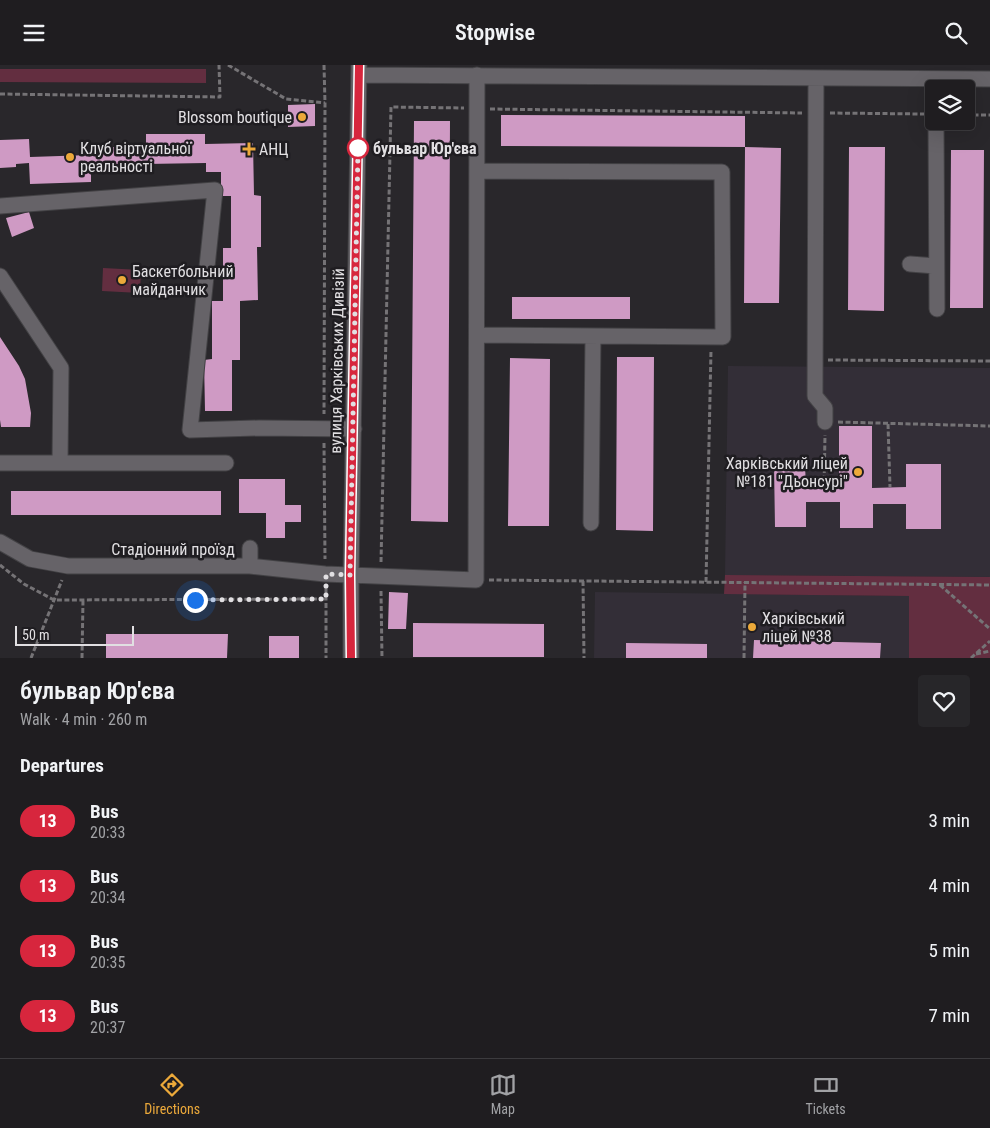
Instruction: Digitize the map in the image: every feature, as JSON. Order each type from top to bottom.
[{"type":"street","points":[[359,70],[478,75],[794,71],[816,78],[903,72],[925,80]]},
{"type":"street","name":"вулиця Харківських Дивізій","points":[[351,658],[350,575],[359,70]]},
{"type":"street","points":[[476,580],[478,75]]},
{"type":"street","points":[[816,78],[815,396],[824,407],[825,422]]},
{"type":"street","points":[[975,80],[990,79]]},
{"type":"street","points":[[930,130],[937,309]]},
{"type":"street","points":[[477,171],[722,172],[723,337],[477,335]]},
{"type":"street","points":[[0,205],[214,190],[190,430],[259,428],[354,429]]},
{"type":"street","points":[[910,264],[936,266]]},
{"type":"street","points":[[0,276],[61,368],[60,463]]},
{"type":"street","points":[[591,523],[593,336]]},
{"type":"street","points":[[0,463],[226,463]]},
{"type":"street","name":"Стадіонний проїзд","points":[[0,542],[30,559],[68,566],[250,567],[326,574],[476,580]]},
{"type":"street","points":[[250,548],[250,567]]},
{"type":"path","points":[[0,94],[220,97],[220,65]]},
{"type":"path","points":[[228,65],[286,99],[325,103]]},
{"type":"path","points":[[324,65],[326,658]]},
{"type":"path","points":[[382,658],[381,576],[391,107],[816,113],[925,118]]},
{"type":"path","points":[[975,115],[990,115]]},
{"type":"path","points":[[706,582],[711,337]]},
{"type":"path","points":[[815,359],[990,361]]},
{"type":"path","points":[[824,488],[825,422],[990,426]]},
{"type":"path","points":[[888,424],[890,487]]},
{"type":"path","points":[[0,565],[24,584],[54,600],[326,599]]},
{"type":"path","points":[[30,658],[68,566]]},
{"type":"path","points":[[476,580],[990,585]]},
{"type":"path","points":[[584,581],[584,658]]},
{"type":"path","points":[[744,658],[745,582]]},
{"type":"path","points":[[940,585],[990,629]]},
{"type":"path","points":[[82,658],[83,600]]},
{"type":"path","points":[[971,658],[990,641]]},
{"type":"path","points":[[975,655],[990,651]]},
{"type":"shaded area","points":[[0,69],[206,69],[206,83],[0,82]]},
{"type":"shaded area","name":"Баскетбольний майданчик","points":[[103,268],[141,270],[140,293],[102,291]]},
{"type":"shaded area","name":"Харківський ліцей №181 \"Дьонсурі\"","points":[[728,366],[990,368],[990,577],[725,575]]},
{"type":"shaded area","points":[[725,575],[990,577],[990,658],[909,658],[909,596],[724,594]]},
{"type":"shaded area","name":"Харківський ліцей №38","points":[[595,592],[909,596],[909,658],[594,658]]},
{"type":"building","name":"Blossom boutique","points":[[315,104],[315,126],[288,127],[288,105]]},
{"type":"building","points":[[501,115],[745,116],[745,147],[501,146]]},
{"type":"building","points":[[414,121],[450,121],[448,522],[411,521]]},
{"type":"building","points":[[146,134],[205,134],[205,144],[253,143],[254,195],[261,196],[261,247],[257,247],[258,300],[240,301],[240,360],[232,360],[232,411],[205,411],[204,360],[212,359],[212,301],[223,301],[223,248],[231,248],[231,196],[221,196],[221,172],[206,172],[206,163],[146,164],[147,171],[91,173],[91,182],[30,184],[29,163],[16,164],[16,167],[0,168],[0,140],[29,139],[30,157],[90,155],[89,148],[146,146]]},
{"type":"building","points":[[745,147],[781,148],[779,303],[744,303]]},
{"type":"building","points":[[849,147],[885,147],[884,311],[848,310]]},
{"type":"building","points":[[951,150],[984,150],[983,308],[950,308]]},
{"type":"building","points":[[29,212],[34,228],[12,237],[6,218]]},
{"type":"building","points":[[512,297],[630,297],[630,319],[512,319]]},
{"type":"building","points":[[0,337],[25,379],[31,413],[30,427],[1,427]]},
{"type":"building","points":[[617,357],[654,357],[653,531],[616,530]]},
{"type":"building","points":[[510,358],[550,359],[549,526],[508,526]]},
{"type":"building","points":[[839,426],[872,426],[872,488],[906,487],[906,464],[941,464],[941,529],[906,529],[906,504],[873,504],[873,528],[840,528],[840,502],[806,502],[806,527],[775,527],[774,464],[805,464],[806,489],[839,488]]},
{"type":"building","points":[[239,479],[285,479],[285,505],[301,505],[301,522],[285,522],[285,538],[266,538],[266,513],[239,513]]},
{"type":"building","points":[[11,491],[221,491],[221,515],[11,515]]},
{"type":"building","points":[[389,592],[408,593],[406,629],[388,629]]},
{"type":"building","points":[[413,623],[544,624],[544,657],[413,657]]},
{"type":"building","points":[[106,634],[228,634],[227,658],[106,658]]},
{"type":"building","points":[[269,636],[299,636],[299,658],[269,658]]},
{"type":"building","points":[[754,640],[881,643],[880,658],[753,658]]},
{"type":"building","points":[[626,643],[707,644],[707,658],[626,658]]},
{"type":"bus line","name":"13","points":[[351,658],[350,575],[359,65]]},
{"type":"place","name":"Blossom boutique","points":[[302,117]]},
{"type":"place","name":"бульвар Юр'єва","points":[[358,148]]},
{"type":"place","name":"АНЦ","points":[[249,149]]},
{"type":"place","name":"Клуб віртуальної реальності","points":[[70,157]]},
{"type":"place","name":"Баскетбольний майданчик","points":[[122,280]]},
{"type":"place","name":"Харківський ліцей №181 \"Дьонсурі\"","points":[[858,472]]},
{"type":"place","name":"Харківський ліцей №38","points":[[752,627]]},
{"type":"route","points":[[195,600],[326,599],[326,574],[350,575],[358,148]]}]
